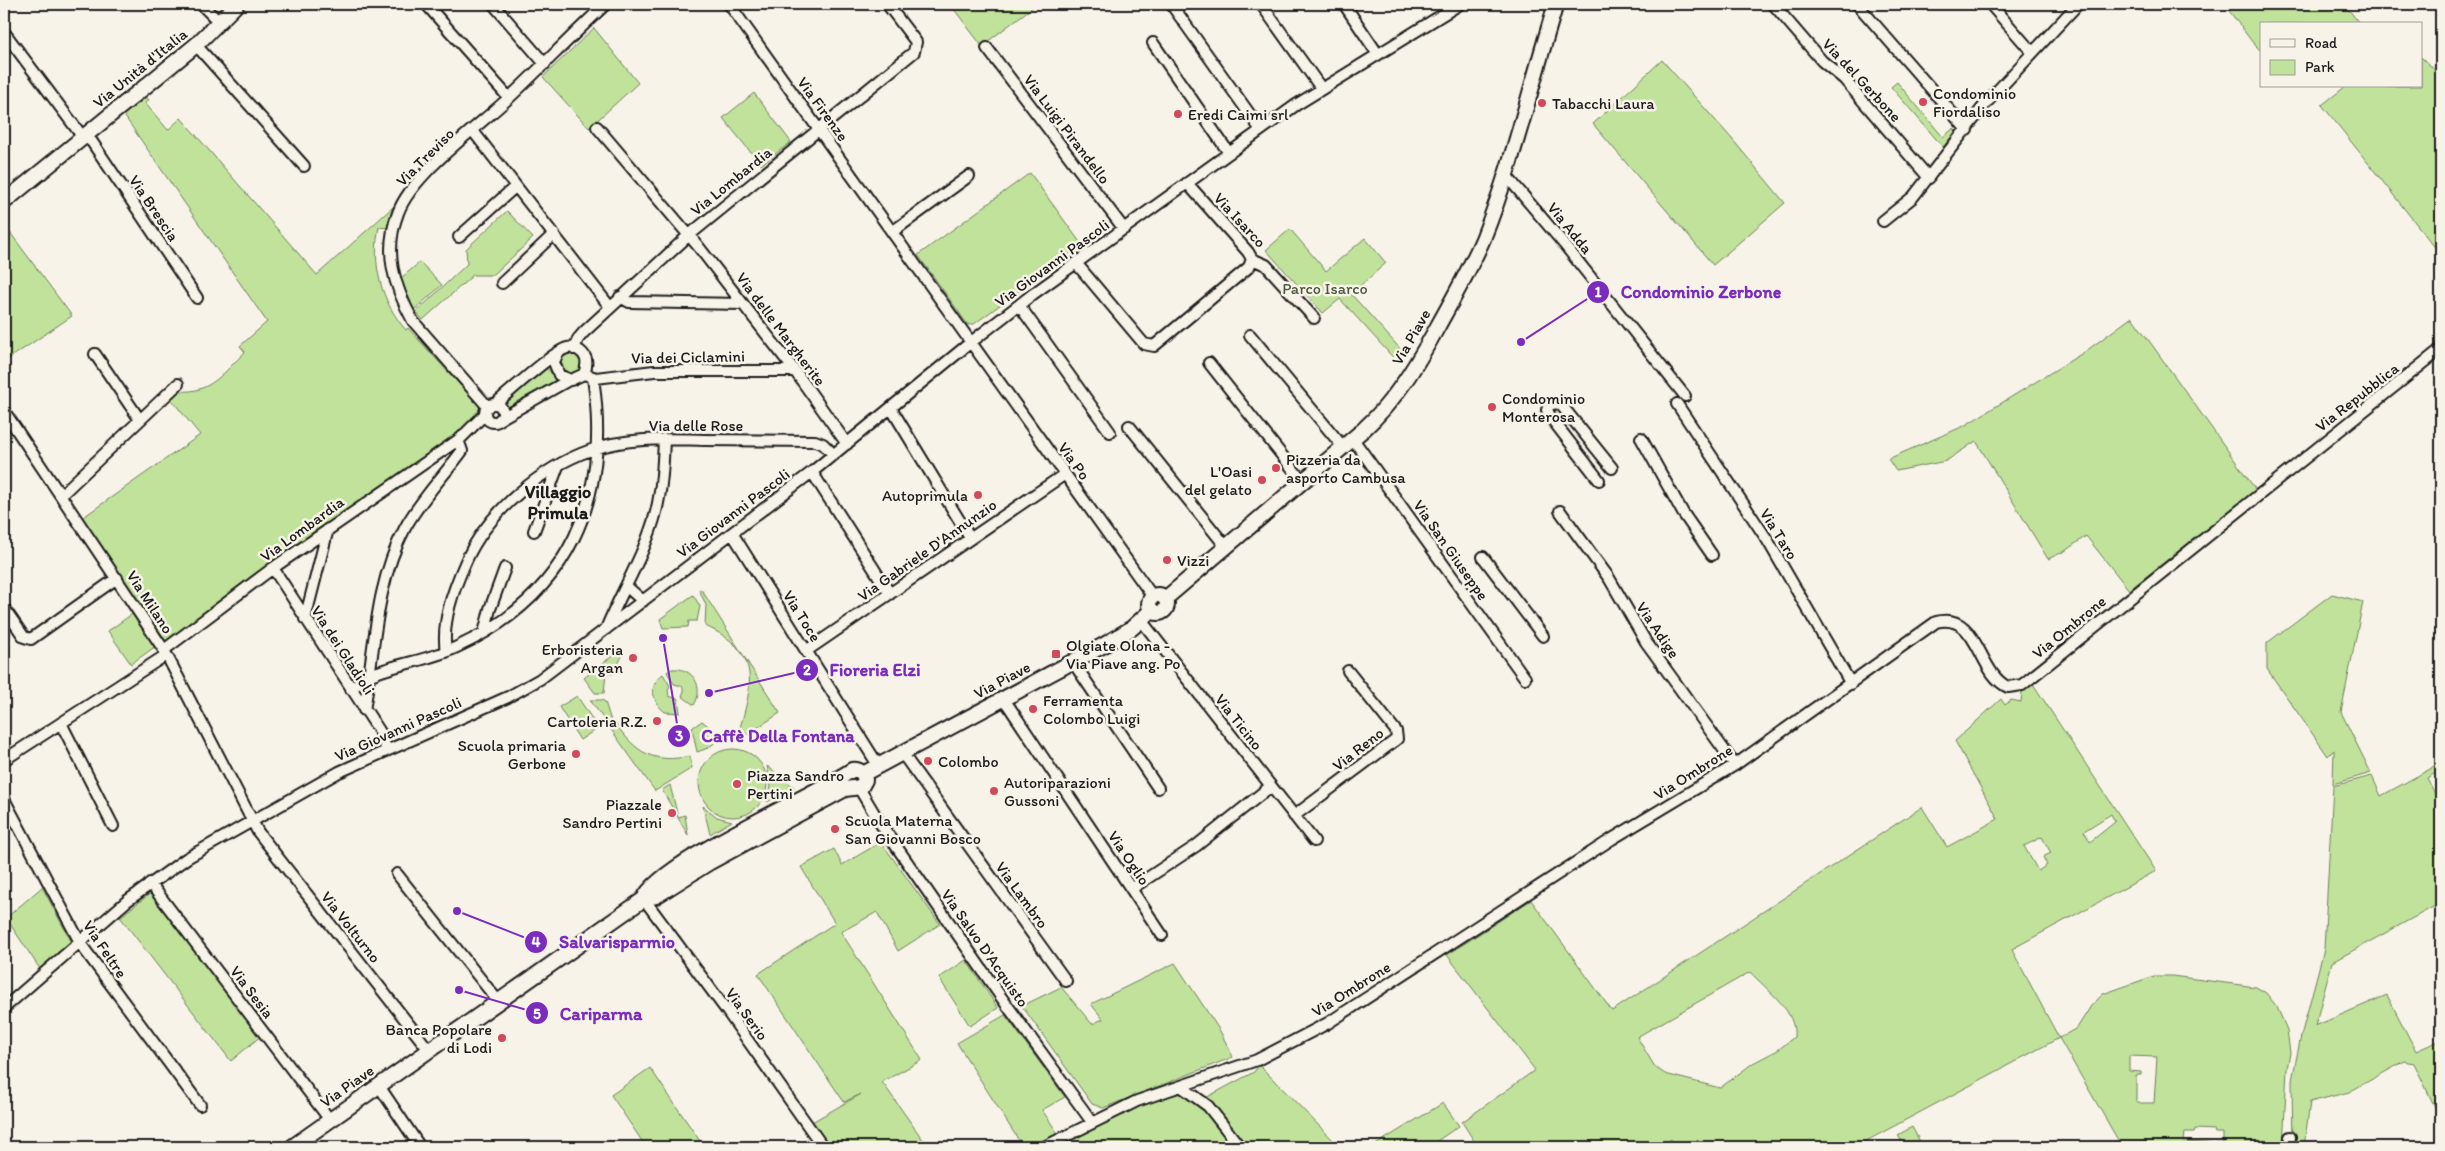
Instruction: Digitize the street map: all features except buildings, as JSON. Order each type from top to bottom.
[{"type":"street","points":[[202,4],[220,22]]},
{"type":"street","name":"Via Unità d'Italia","points":[[4,202],[196,45],[238,4]]},
{"type":"street","points":[[426,4],[509,98]]},
{"type":"street","points":[[493,4],[545,64]]},
{"type":"street","name":"Via Treviso","points":[[490,408],[413,322],[399,294],[391,268],[393,228],[401,204],[412,187],[509,98],[545,64],[566,40],[606,4]]},
{"type":"street","name":"Via Firenze","points":[[729,4],[970,342]]},
{"type":"street","name":"Via Lombardia","points":[[460,439],[490,408],[558,353],[567,348],[574,348],[580,337],[620,297],[688,236],[916,47],[914,39],[888,4]]},
{"type":"street","points":[[1171,4],[1261,130]]},
{"type":"street","points":[[1261,4],[1321,88]]},
{"type":"street","points":[[1344,4],[1377,53]]},
{"type":"street","name":"Via Giovanni Pascoli","points":[[4,1008],[150,883],[187,858],[311,786],[527,687],[812,472],[970,342],[1076,263],[1321,88],[1460,4]]},
{"type":"street","name":"Via Piave","points":[[292,1147],[644,899],[656,896],[710,862],[851,783],[864,783],[863,774],[878,765],[1073,662],[1141,620],[1157,602],[1227,548],[1348,443],[1393,399],[1429,341],[1479,248],[1505,174],[1556,4]]},
{"type":"street","name":"Via del Gerbone","points":[[1773,4],[1822,61],[1844,79],[1929,178]]},
{"type":"street","points":[[1857,4],[1967,130]]},
{"type":"street","points":[[1990,4],[2032,52]]},
{"type":"street","points":[[1883,221],[1913,198],[1987,102],[2078,4]]},
{"type":"street","points":[[4,32],[84,136]]},
{"type":"street","points":[[1153,43],[1229,152]]},
{"type":"street","points":[[196,45],[304,166]]},
{"type":"street","name":"Via Luigi Pirandello","points":[[987,48],[1124,229]]},
{"type":"street","name":"Via delle Margherite","points":[[597,127],[743,304],[795,371],[847,444]]},
{"type":"street","points":[[472,131],[610,307]]},
{"type":"street","name":"Via Brescia","points":[[84,136],[92,142],[197,298]]},
{"type":"street","name":"Via Adda","points":[[1505,174],[1570,252],[1681,400]]},
{"type":"street","points":[[892,232],[969,176]]},
{"type":"street","name":"Via Isarco","points":[[1187,183],[1248,252],[1252,259],[1266,265],[1314,318]]},
{"type":"street","points":[[459,237],[516,186]]},
{"type":"street","points":[[502,283],[554,234]]},
{"type":"street","points":[[1076,263],[1144,344],[1154,346],[1249,266],[1252,259]]},
{"type":"street","points":[[620,297],[629,302],[743,304]]},
{"type":"street","points":[[1019,305],[1110,432]]},
{"type":"street","name":"Via San Giuseppe","points":[[1250,335],[1348,443],[1525,678]]},
{"type":"street","name":"Via Po","points":[[970,342],[1157,602]]},
{"type":"street","points":[[351,689],[370,676],[446,652],[484,633],[510,617],[537,592],[570,544],[580,525],[591,492],[598,448],[598,413],[588,376],[586,360],[581,352],[574,348]]},
{"type":"street","name":"Via Repubblica","points":[[2291,468],[2441,349]]},
{"type":"street","points":[[558,353],[554,362],[556,372],[562,378],[569,380]]},
{"type":"street","points":[[95,354],[140,420]]},
{"type":"street","points":[[1209,363],[1303,482]]},
{"type":"street","name":"Via dei Ciclamini","points":[[588,376],[654,371],[795,371]]},
{"type":"street","name":"Via Lombardia","points":[[4,760],[61,724],[165,652],[273,568],[460,439],[499,420],[569,380],[588,376]]},
{"type":"street","points":[[61,495],[178,384]]},
{"type":"street","name":"Via Taro","points":[[1681,400],[1768,542],[1851,684]]},
{"type":"street","points":[[1599,480],[1551,418],[1547,410],[1549,405],[1557,402],[1562,406],[1612,468]]},
{"type":"street","points":[[490,408],[502,409],[499,420],[490,420],[490,408]]},
{"type":"street","points":[[891,408],[970,538]]},
{"type":"street","name":"Via Milano","points":[[4,411],[165,652],[252,821]]},
{"type":"street","points":[[1129,426],[1227,548]]},
{"type":"street","points":[[1642,438],[1683,513],[1712,555]]},
{"type":"street","points":[[364,710],[377,618],[391,560],[410,521],[462,451],[460,439]]},
{"type":"street","points":[[606,629],[639,560],[656,512],[662,481],[664,439]]},
{"type":"street","name":"Via delle Rose","points":[[446,652],[444,634],[447,615],[463,566],[476,542],[492,519],[513,498],[558,466],[598,448],[637,441],[664,439],[815,441],[826,446],[834,455]]},
{"type":"street","points":[[534,530],[558,466]]},
{"type":"street","name":"Via Ombrone","points":[[1044,1147],[1137,1101],[1257,1060],[1328,1023],[1612,839],[1735,765],[1936,622],[1947,619],[1958,622],[1967,630],[1992,673],[2002,685],[2008,687],[2022,685],[2291,468]]},
{"type":"street","points":[[812,472],[890,594]]},
{"type":"street","name":"Via Gabriele D'Annunzio","points":[[806,651],[1065,474]]},
{"type":"street","name":"Via Adige","points":[[1560,511],[1609,578],[1638,631],[1735,765]]},
{"type":"street","points":[[305,619],[328,529]]},
{"type":"street","name":"Via Toce","points":[[732,533],[878,765]]},
{"type":"street","points":[[1482,557],[1543,636]]},
{"type":"street","name":"Via dei Gladioli","points":[[273,568],[381,735],[387,750]]},
{"type":"street","points":[[484,633],[490,609],[505,568]]},
{"type":"street","points":[[4,608],[24,637],[31,639],[117,578]]},
{"type":"street","points":[[626,586],[643,601]]},
{"type":"street","name":"Via Ticino","points":[[1141,620],[1314,841]]},
{"type":"street","points":[[1073,662],[1158,788]]},
{"type":"street","name":"Via Reno","points":[[1294,816],[1397,739],[1396,731],[1348,671]]},
{"type":"street","name":"Via Oglio","points":[[1004,699],[1162,935]]},
{"type":"street","points":[[61,724],[113,826]]},
{"type":"street","name":"Via Lambro","points":[[902,753],[1066,981]]},
{"type":"street","name":"Via Salvo D'Acquisto","points":[[851,783],[1001,997],[1092,1122]]},
{"type":"street","points":[[1131,888],[1196,846],[1271,786]]},
{"type":"street","name":"Via Feltre","points":[[4,799],[79,942],[200,1105]]},
{"type":"street","name":"Via Volturno","points":[[252,821],[264,841],[429,1050]]},
{"type":"street","points":[[397,874],[498,1001]]},
{"type":"street","name":"Via Sesia","points":[[150,883],[330,1120]]},
{"type":"street","name":"Via Serio","points":[[644,899],[727,1011],[823,1147]]},
{"type":"street","points":[[379,1086],[420,1147]]},
{"type":"street","points":[[1182,1087],[1208,1106],[1240,1147]]},
{"type":"green space","points":[[950,4],[1032,4],[1034,6],[982,46]]},
{"type":"green space","points":[[2224,4],[2344,4],[2358,22],[2260,22],[2260,50]]},
{"type":"green space","points":[[594,28],[638,83],[589,128],[543,77]]},
{"type":"green space","points":[[2422,58],[2439,74],[2441,72],[2441,255],[2322,105],[2343,88],[2422,88]]},
{"type":"green space","points":[[1662,60],[1732,139],[1785,203],[1713,265],[1593,124]]},
{"type":"green space","points":[[1897,82],[1943,137],[1954,128],[1956,131],[1943,147],[1891,87]]},
{"type":"green space","points":[[754,93],[791,142],[761,165],[723,118]]},
{"type":"green space","points":[[145,96],[149,100],[145,103],[168,130],[181,118],[317,275],[393,207],[387,228],[379,227],[377,241],[377,268],[384,295],[397,319],[406,330],[408,328],[479,406],[481,412],[468,426],[269,565],[166,642],[82,518],[200,435],[171,399],[180,391],[200,389],[216,380],[245,352],[240,346],[267,322],[123,114]]},
{"type":"green space","points":[[1030,173],[1082,245],[974,324],[968,325],[918,255]]},
{"type":"green space","points":[[507,211],[533,238],[493,275],[473,275],[423,320],[416,312],[467,264],[466,249]]},
{"type":"green space","points":[[6,227],[72,316],[4,362],[4,229]]},
{"type":"green space","name":"Parco Isarco","points":[[1290,229],[1326,271],[1365,238],[1386,263],[1351,294],[1403,352],[1398,363],[1340,299],[1323,313],[1266,250]]},
{"type":"green space","points":[[420,262],[442,285],[414,310],[404,292],[400,279]]},
{"type":"green space","points":[[2132,317],[2256,490],[2129,590],[2086,536],[2065,551],[2048,559],[1976,441],[1946,461],[1896,471],[1888,459],[1964,426],[2086,351]]},
{"type":"green space","points":[[567,354],[575,354],[581,360],[581,368],[575,374],[567,374],[561,368],[561,360]]},
{"type":"green space","points":[[547,368],[559,382],[507,410],[503,403]]},
{"type":"green space","points":[[701,589],[780,713],[740,739],[737,737],[747,702],[749,672],[745,659],[737,647],[724,636],[705,626],[706,605],[699,590]]},
{"type":"green space","points":[[2332,594],[2363,602],[2341,712],[2371,773],[2333,784],[2334,750],[2328,756],[2267,669],[2267,643]]},
{"type":"green space","points":[[693,595],[700,606],[697,621],[689,621],[688,627],[663,628],[660,619]]},
{"type":"green space","points":[[135,612],[156,646],[131,664],[108,631]]},
{"type":"green space","points":[[621,649],[624,652],[613,674],[606,673],[604,693],[595,693],[584,678]]},
{"type":"green space","points":[[672,669],[686,671],[695,680],[698,692],[694,705],[682,696],[684,691],[682,686],[674,684],[667,672]]},
{"type":"green space","points":[[663,674],[670,686],[669,696],[678,699],[680,713],[665,712],[657,703],[654,693],[655,683]]},
{"type":"green space","points":[[2033,684],[2156,871],[2012,949],[2059,1038],[1855,1147],[1676,1147],[1671,1139],[1658,1147],[1478,1147],[1462,1122],[1535,1070],[1447,955],[1531,900],[1612,1011],[1922,807],[1947,847],[1998,819],[1955,741],[2001,699],[2005,705],[2011,700],[2021,702],[2022,692]],"holes":[[[2111,814],[2115,822],[2090,842],[2084,831]],[[2042,837],[2051,853],[2043,857],[2047,865],[2038,871],[2024,846]],[[1750,972],[1780,1002],[1791,1018],[1794,1027],[1794,1037],[1778,1050],[1753,1063],[1720,1088],[1665,1074],[1655,1067],[1637,1037]]]},
{"type":"green space","points":[[577,696],[598,728],[580,740],[559,707]]},
{"type":"green space","points":[[590,700],[602,700],[605,702],[612,724],[616,724],[623,734],[639,749],[656,757],[677,758],[690,756],[692,768],[655,791]]},
{"type":"green space","points":[[702,721],[722,737],[708,748],[697,752],[692,728]]},
{"type":"green space","points":[[733,749],[746,751],[757,759],[765,770],[767,783],[765,796],[757,807],[746,815],[733,817],[720,815],[709,807],[701,796],[699,783],[701,770],[709,759],[720,751]]},
{"type":"green space","points":[[2441,763],[2441,770],[2427,778],[2441,806],[2441,914],[2435,906],[2332,962],[2315,1026],[2387,995],[2416,1051],[2441,1040],[2441,1120],[2414,1063],[2405,1061],[2349,1092],[2310,1102],[2304,1147],[2293,1147],[2292,1080],[2301,1036],[2324,949],[2333,786],[2372,776],[2381,796]]},
{"type":"green space","points":[[767,766],[794,787],[767,802],[771,786]]},
{"type":"green space","points":[[670,785],[678,817],[685,815],[688,835],[662,790]]},
{"type":"green space","points":[[703,806],[717,817],[732,821],[710,834]]},
{"type":"green space","points":[[881,842],[940,924],[898,951],[877,912],[841,932],[922,1060],[882,1082],[928,1147],[828,1147],[812,1122],[861,1094],[844,1102],[758,974],[835,923],[801,867],[834,849],[842,865]]},
{"type":"green space","points":[[42,887],[71,941],[40,969],[6,918]]},
{"type":"green space","points":[[152,892],[262,1035],[231,1061],[120,917]]},
{"type":"green space","points":[[966,960],[998,1008],[970,1026],[939,978]]},
{"type":"green space","points":[[1175,963],[1220,1031],[1233,1057],[1103,1108],[1092,1104],[1022,1006],[1061,987],[1092,1024],[1103,1019],[1091,1004]]},
{"type":"green space","points":[[2154,976],[2172,976],[2256,987],[2266,993],[2277,1007],[2287,1030],[2290,1053],[2287,1069],[2283,1147],[2122,1147],[2059,1038],[2077,1028],[2091,1006],[2103,994]],"holes":[[[2129,1056],[2157,1057],[2154,1103],[2136,1103],[2136,1075],[2141,1075],[2141,1072],[2129,1071]],[[2195,1129],[2214,1130],[2215,1133],[2223,1133],[2223,1144],[2184,1142],[2185,1132],[2194,1132]]]},
{"type":"green space","points":[[1005,1015],[1065,1097],[1042,1110],[1059,1135],[1035,1147],[1023,1147],[957,1043]]},
{"type":"green space","points":[[1259,1065],[1340,1147],[1053,1147],[1142,1104],[1180,1093],[1196,1103],[1254,1072]]},
{"type":"green space","points":[[650,1068],[704,1147],[646,1147],[611,1095]]},
{"type":"green space","points":[[1443,1103],[1459,1126],[1428,1147],[1372,1147]]},
{"type":"green space","points":[[1912,1127],[1923,1147],[1904,1147],[1898,1135]]},
{"type":"place","name":"Condominio Fiordaliso","points":[[1923,102]]},
{"type":"place","name":"Tabacchi Laura","points":[[1542,103]]},
{"type":"place","name":"Eredi Caimi srl","points":[[1178,114]]},
{"type":"place","name":"Condominio Zerbone","points":[[1521,342]]},
{"type":"place","name":"Condominio Monterosa","points":[[1492,407]]},
{"type":"place","name":"Pizzeria da asporto Cambusa","points":[[1276,468]]},
{"type":"place","name":"L'Oasi del gelato","points":[[1262,480]]},
{"type":"place","name":"Autoprimula","points":[[978,495]]},
{"type":"place","name":"Vizzi","points":[[1167,560]]},
{"type":"place","name":"Caffè Della Fontana","points":[[663,638]]},
{"type":"place","name":"Olgiate Olona - Via Piave ang. Po","points":[[1056,654]]},
{"type":"place","name":"Erboristeria Argan","points":[[633,658]]},
{"type":"place","name":"Fioreria Elzi","points":[[709,693]]},
{"type":"place","name":"Ferramenta Colombo Luigi","points":[[1033,709]]},
{"type":"place","name":"Cartoleria R.Z.","points":[[657,721]]},
{"type":"place","name":"Scuola primaria Gerbone","points":[[576,754]]},
{"type":"place","name":"Colombo","points":[[928,761]]},
{"type":"place","name":"Piazza Sandro Pertini","points":[[737,784]]},
{"type":"place","name":"Autoriparazioni Gussoni","points":[[994,791]]},
{"type":"place","name":"Piazzale Sandro Pertini","points":[[672,813]]},
{"type":"place","name":"Scuola Materna San Giovanni Bosco","points":[[835,829]]},
{"type":"place","name":"Salvarisparmio","points":[[457,911]]},
{"type":"place","name":"Cariparma","points":[[459,990]]},
{"type":"place","name":"Banca Popolare di Lodi","points":[[502,1038]]},
{"type":"district","name":"Villaggio Primula","points":[[558,502]]}]
